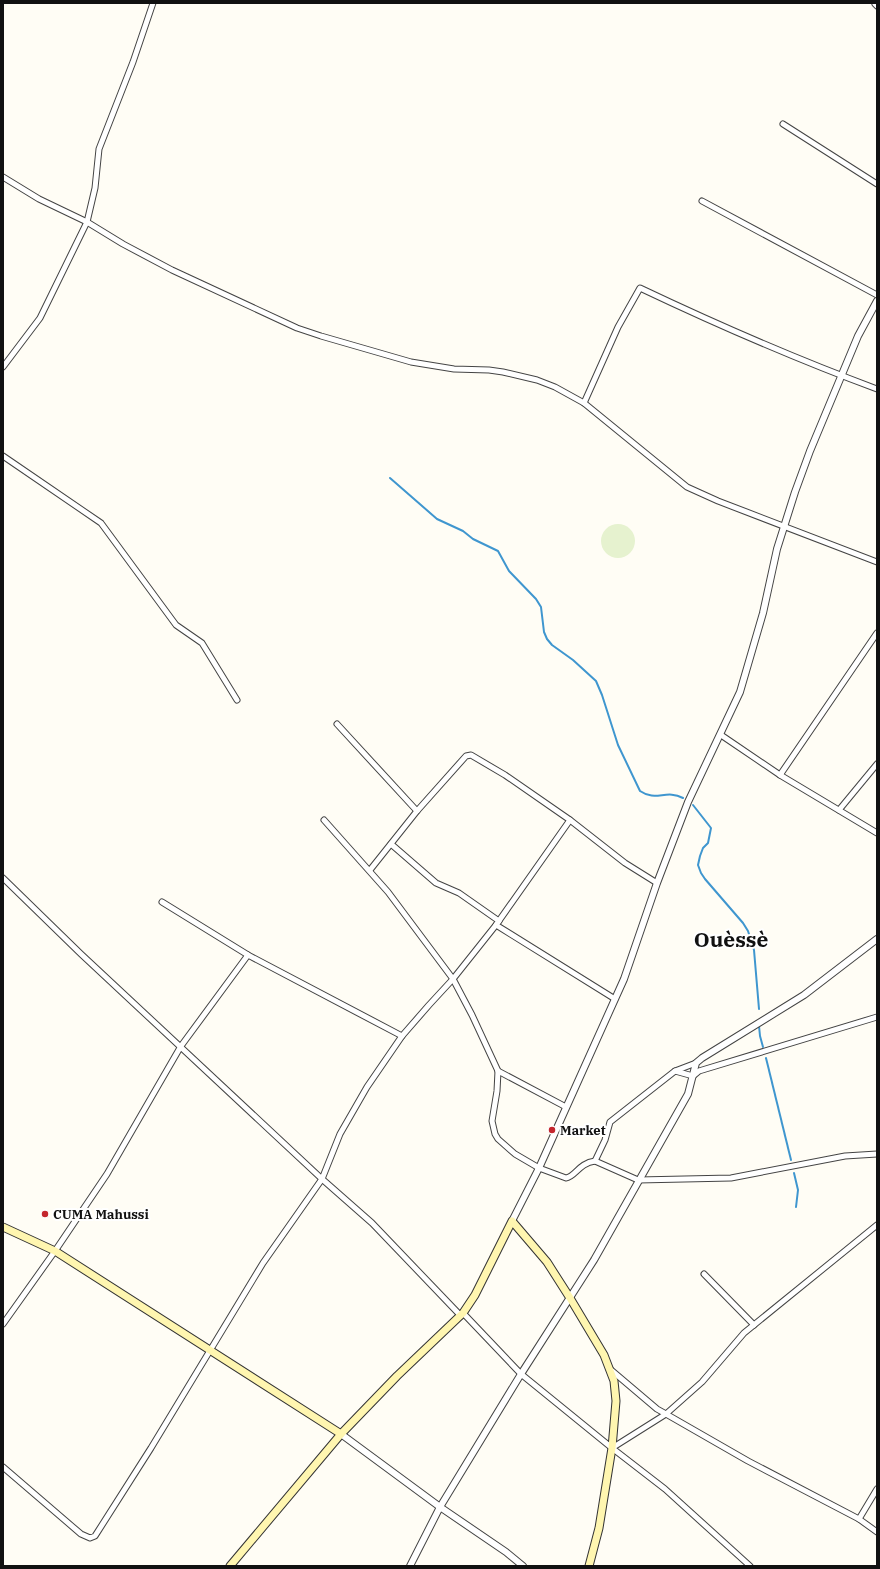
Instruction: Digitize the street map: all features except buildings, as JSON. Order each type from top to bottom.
[{"type":"main road","points":[[230,1566],[341,1434],[397,1376],[462,1314],[475,1295],[512,1221],[547,1262],[570,1298],[604,1355],[611,1370],[616,1391],[612,1448],[599,1528],[589,1566]]},
{"type":"main road","points":[[3,1227],[55,1251],[341,1434]]},
{"type":"street","points":[[3,367],[40,318],[87,222],[95,188],[99,149],[133,62],[153,3]]},
{"type":"street","points":[[783,124],[877,184]]},
{"type":"street","points":[[3,177],[39,200],[87,222],[123,244],[172,270],[297,328],[411,362],[454,369],[489,370],[524,376],[555,387],[584,403],[688,487],[718,501],[877,562]]},
{"type":"street","points":[[702,201],[877,295]]},
{"type":"street","points":[[584,403],[618,327],[640,288],[717,325],[841,376],[877,389]]},
{"type":"street","points":[[512,1221],[539,1168],[615,999],[633,955],[657,883],[688,802],[740,692],[763,613],[783,526],[810,451],[841,376],[858,336],[877,301]]},
{"type":"street","points":[[3,456],[101,523],[176,625],[202,643],[237,700]]},
{"type":"street","points":[[780,775],[877,633]]},
{"type":"street","points":[[337,724],[417,810]]},
{"type":"street","points":[[721,735],[780,775],[877,833]]},
{"type":"street","points":[[370,870],[417,810],[466,756],[471,755],[505,775],[570,820],[625,864],[657,883]]},
{"type":"street","points":[[839,810],[877,764]]},
{"type":"street","points":[[324,820],[388,892],[453,979],[472,1015],[498,1072],[497,1091],[492,1121],[495,1134],[503,1145],[515,1154],[539,1168],[568,1178],[580,1166],[595,1161],[638,1180],[731,1178],[845,1156],[877,1154]]},
{"type":"street","points":[[3,1467],[81,1534],[90,1538],[96,1536],[263,1262],[322,1179],[340,1134],[367,1087],[402,1036],[453,979],[497,923],[570,820]]},
{"type":"street","points":[[391,844],[436,883],[459,894],[497,923],[615,999]]},
{"type":"street","points":[[3,878],[81,954],[322,1179],[372,1223],[521,1374],[665,1489],[750,1566]]},
{"type":"street","points":[[162,902],[248,955],[322,996],[402,1036]]},
{"type":"street","points":[[595,1161],[605,1140],[610,1122],[675,1071],[696,1063],[708,1054],[804,995],[877,939]]},
{"type":"street","points":[[3,1324],[107,1174],[181,1046],[248,955]]},
{"type":"street","points":[[693,1076],[699,1071],[877,1017]]},
{"type":"street","points":[[410,1566],[440,1507],[521,1374],[594,1260],[688,1094],[696,1063]]},
{"type":"street","points":[[675,1071],[693,1076]]},
{"type":"street","points":[[498,1072],[566,1107]]},
{"type":"street","points":[[612,1448],[666,1414],[702,1382],[744,1333],[877,1225]]},
{"type":"street","points":[[704,1274],[754,1325]]},
{"type":"street","points":[[611,1370],[657,1409],[748,1462],[859,1519],[877,1532]]},
{"type":"street","points":[[341,1434],[440,1507],[506,1552],[523,1566]]},
{"type":"street","points":[[859,1519],[877,1489]]},
{"type":"green space","points":[[618,524],[630,529],[635,541],[630,553],[618,558],[606,553],[601,541],[606,529]]},
{"type":"waterway","points":[[390,478],[437,519],[463,531],[473,539],[498,551],[509,571],[536,599],[541,607],[544,632],[547,639],[552,645],[573,660],[596,681],[618,745],[640,791],[656,796],[671,795],[683,798]]},
{"type":"waterway","points":[[693,805],[711,828],[708,843],[703,848],[698,865],[705,879],[743,923],[748,931],[754,950],[759,1009]]},
{"type":"waterway","points":[[759,1026],[763,1047]]},
{"type":"waterway","points":[[766,1058],[791,1160]]},
{"type":"waterway","points":[[794,1173],[798,1190],[796,1207]]},
{"type":"place","name":"Market","points":[[552,1130]]},
{"type":"place","name":"CUMA Mahussi","points":[[45,1214]]},
{"type":"district","name":"Ouèssè","points":[[731,939]]}]
